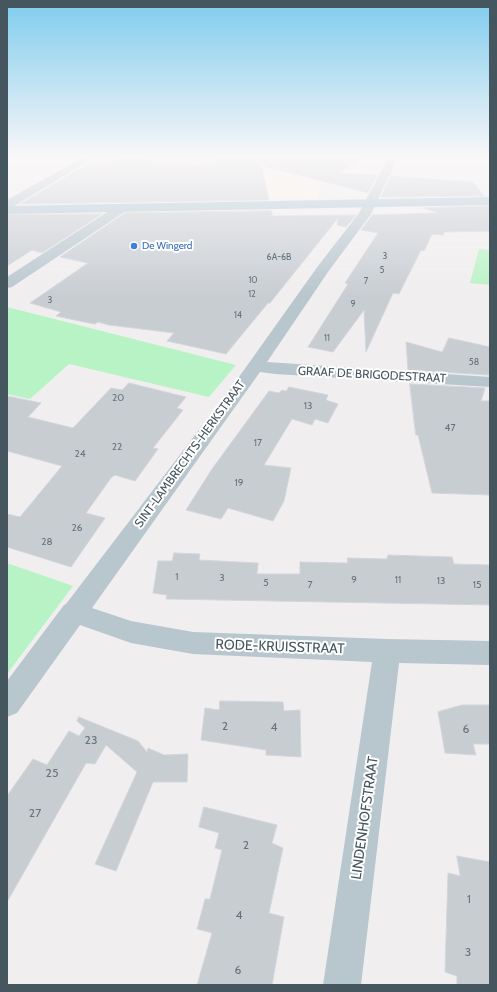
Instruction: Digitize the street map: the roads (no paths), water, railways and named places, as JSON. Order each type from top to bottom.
[{"type":"main road","points":[[7,210],[307,204]]},
{"type":"street","name":"SINT-LAMBRECHTS-HERKSTRAAT","points":[[7,704],[73,612],[255,366],[323,270],[366,214],[371,204]]},
{"type":"street","points":[[7,284],[122,208]]},
{"type":"street","name":"GRAAF DE BRIGODESTRAAT","points":[[255,366],[275,369],[490,382]]},
{"type":"street","name":"RODE-KRUISSTRAAT","points":[[73,612],[131,632],[193,643],[387,651],[490,653]]},
{"type":"street","name":"LINDENHOFSTRAAT","points":[[342,985],[387,651]]},
{"type":"place","name":"De Wingerd","points":[[134,246]]}]
